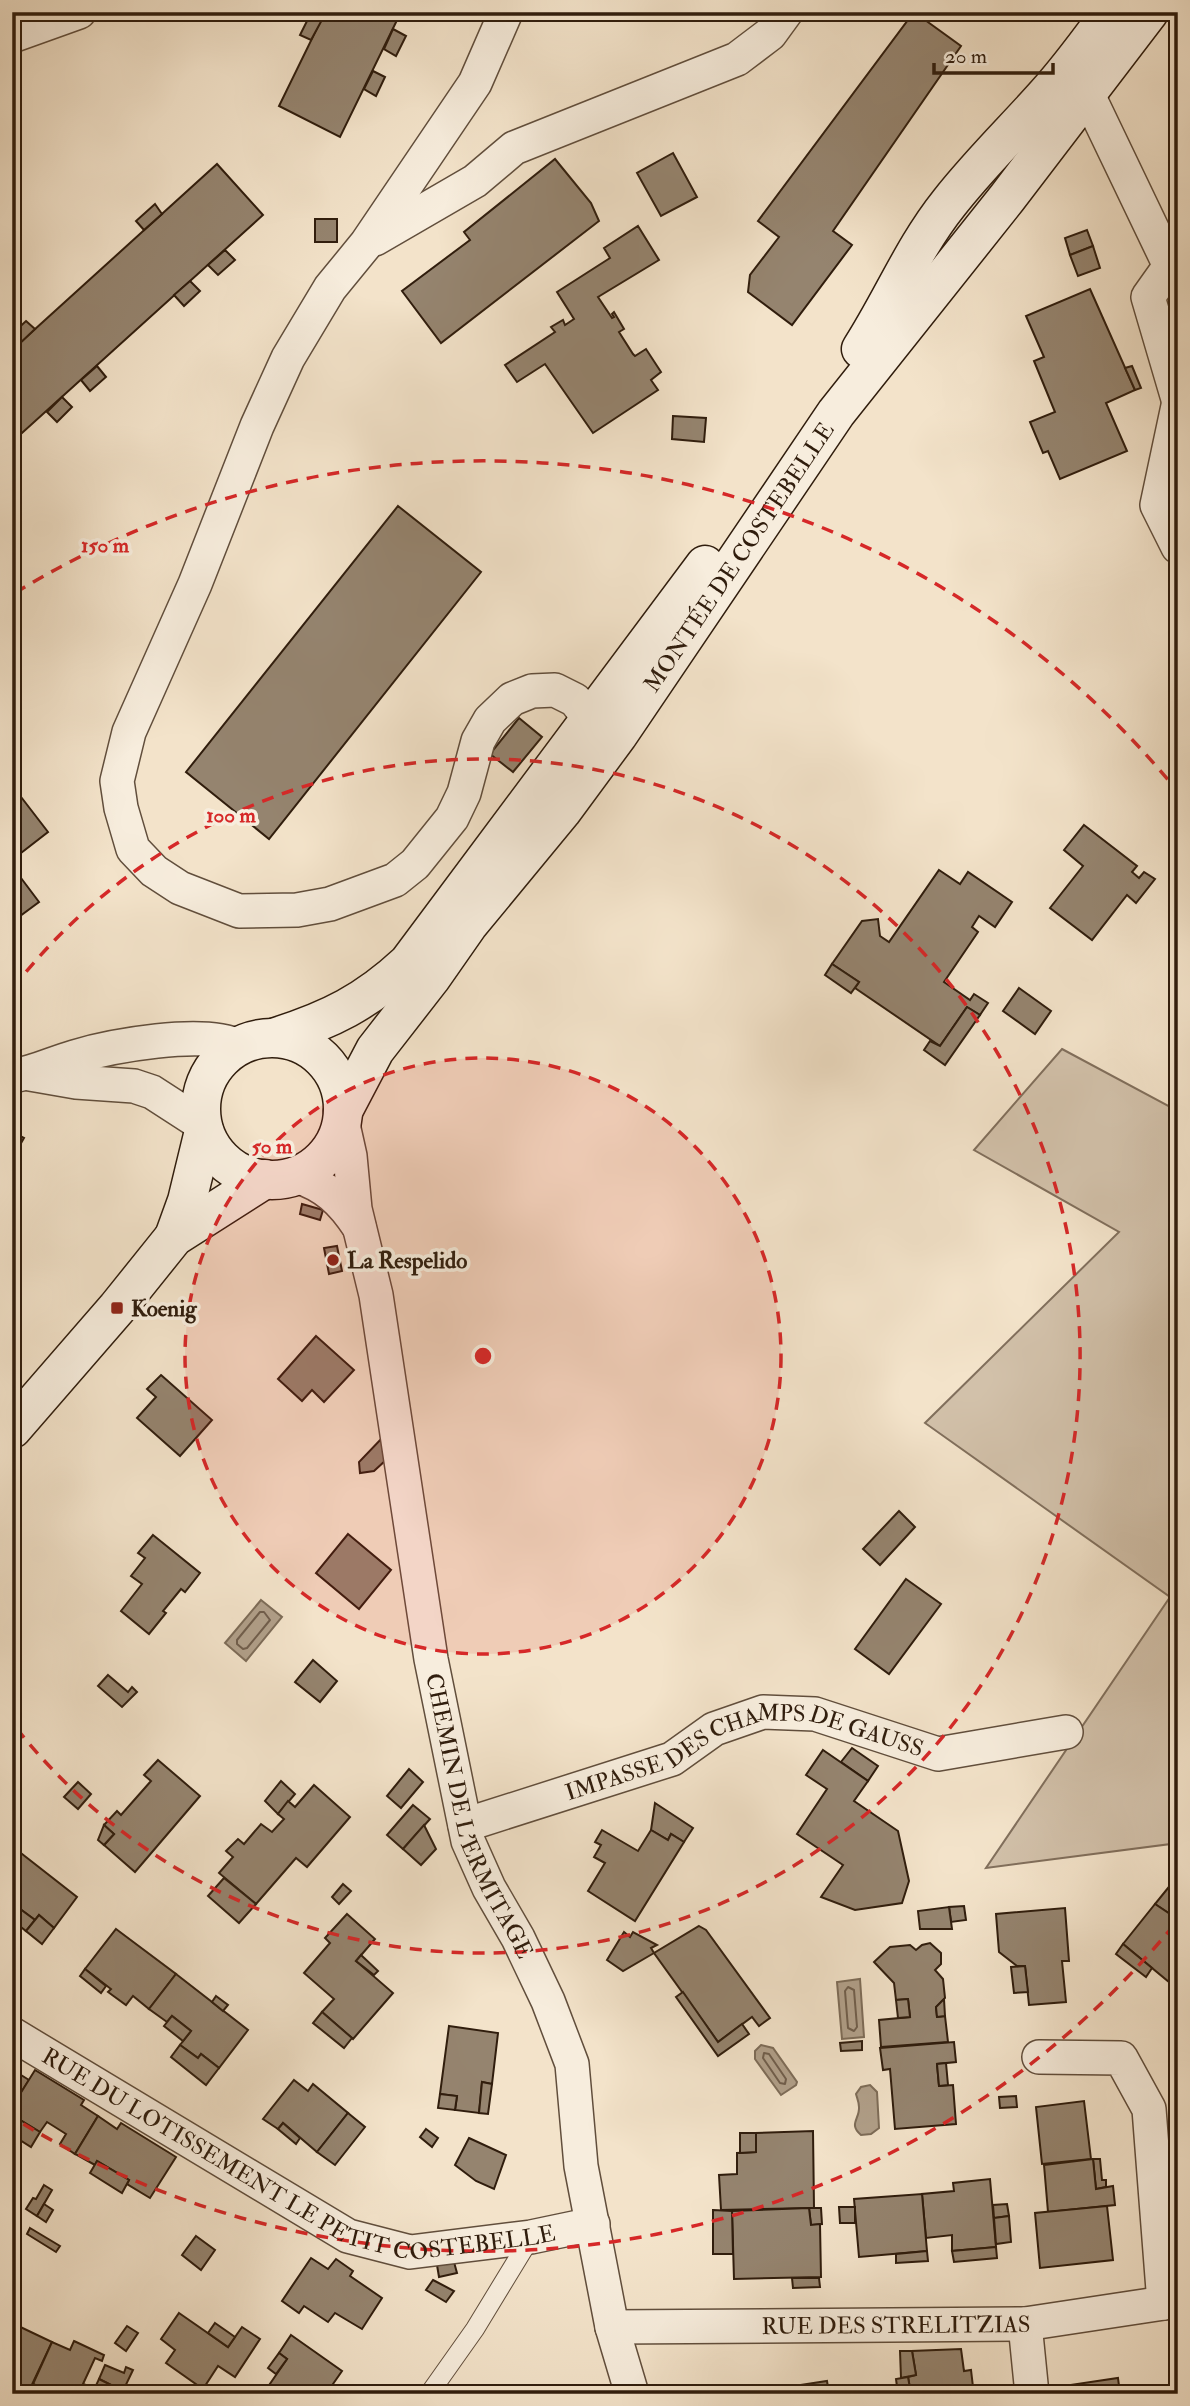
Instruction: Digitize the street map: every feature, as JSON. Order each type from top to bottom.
[{"type":"main road","name":"MONTÉE DE COSTEBELLE","points":[[343,1115],[375,1050],[522,856],[562,811],[618,735],[836,414],[1007,198],[1080,77],[1111,12]]},
{"type":"main road","name":"MONTÉE DE COSTEBELLE","points":[[276,1037],[320,1023],[360,1001],[385,984],[408,963],[842,377],[875,328],[912,257],[947,205],[980,165],[1149,12]]},
{"type":"main road","points":[[174,1237],[280,1178],[309,1170],[321,1160],[338,1135],[343,1115],[342,1093],[335,1076],[311,1049],[276,1037],[238,1046],[220,1060],[207,1079],[200,1110],[203,1128],[211,1146],[221,1158],[234,1169],[280,1178]]},
{"type":"main road","points":[[12,1429],[117,1308],[174,1237],[187,1201],[203,1128]]},
{"type":"street","points":[[12,36],[79,12]]},
{"type":"street","points":[[506,12],[475,83],[366,244],[330,288],[288,358],[257,426],[195,584],[129,732],[117,781],[121,808],[134,849],[154,871],[180,888],[239,911],[297,910],[330,904],[395,880],[415,864],[452,818],[464,793],[478,741],[490,720],[512,699],[532,691],[555,690],[575,700],[589,718],[590,744],[586,755],[535,825],[522,856]]},
{"type":"street","points":[[366,244],[475,181],[514,148],[737,59],[770,34],[786,12]]},
{"type":"street","points":[[1080,77],[1174,264],[1148,296],[1178,399]]},
{"type":"street","points":[[1178,406],[1157,505],[1178,547]]},
{"type":"street","points":[[20,1075],[111,1047],[188,1040],[226,1040],[238,1046]]},
{"type":"street","points":[[20,1075],[134,1086],[152,1092],[203,1128]]},
{"type":"street","name":"CHEMIN DE L'ERMITAGE","points":[[343,1115],[355,1209],[376,1295],[431,1659],[468,1841],[489,1888],[518,1938],[542,1988],[572,2064],[581,2166],[612,2327],[632,2394]]},
{"type":"street","name":"CHEMIN DE L'ERMITAGE","points":[[280,1178],[326,1189],[347,1209],[359,1227]]},
{"type":"street","name":"IMPASSE DES CHAMPS DE GAUSS","points":[[465,1825],[672,1759],[714,1729],[763,1712],[815,1714],[938,1754],[1066,1732]]},
{"type":"street","name":"RUE DU LOTISSEMENT LE PETIT COSTEBELLE","points":[[12,2034],[348,2236],[410,2252],[531,2237],[593,2224]]},
{"type":"street","points":[[1039,2057],[1121,2058],[1149,2109],[1171,2301]]},
{"type":"street","name":"RUE DES STRELITZIAS","points":[[612,2327],[1025,2324],[1171,2301]]},
{"type":"street","points":[[1025,2324],[1032,2394]]},
{"type":"lane","points":[[429,2394],[475,2329],[531,2237]]},
{"type":"shaded area","points":[[1062,1049],[1178,1111],[1178,1843],[986,1868],[1170,1597],[925,1423],[1119,1232],[974,1150]]},
{"type":"water","points":[[261,1600],[282,1617],[246,1661],[225,1643]]},
{"type":"water","points":[[860,1979],[864,2037],[842,2039],[837,1982]]},
{"type":"water","points":[[761,2045],[773,2048],[797,2082],[781,2095],[755,2059],[755,2051]]},
{"type":"water","points":[[870,2085],[877,2092],[879,2128],[871,2134],[861,2135],[855,2128],[859,2111],[856,2094],[861,2087]]},
{"type":"building","points":[[325,12],[401,12],[340,137],[279,106]]},
{"type":"building","points":[[914,12],[961,46],[833,231],[852,245],[792,325],[748,292],[750,275],[779,237],[758,221]]},
{"type":"building","points":[[311,13],[323,18],[311,40],[300,35]]},
{"type":"building","points":[[393,29],[406,36],[396,56],[384,49]]},
{"type":"building","points":[[373,71],[385,77],[376,96],[364,89]]},
{"type":"building","points":[[673,153],[697,197],[661,216],[637,173]]},
{"type":"building","points":[[555,159],[591,203],[599,221],[441,343],[402,291],[470,240],[464,232]]},
{"type":"building","points":[[217,164],[263,215],[12,442],[12,350]]},
{"type":"building","points":[[155,204],[162,214],[144,230],[136,221]]},
{"type":"building","points":[[315,219],[337,219],[337,242],[315,242]]},
{"type":"building","points":[[638,226],[659,260],[598,297],[612,318],[614,312],[624,329],[619,332],[633,354],[635,356],[646,349],[661,372],[651,380],[658,390],[593,433],[545,364],[517,382],[505,365],[555,332],[551,327],[563,320],[565,325],[574,319],[557,292],[610,258],[604,248]]},
{"type":"building","points":[[1087,230],[1093,246],[1070,255],[1065,238]]},
{"type":"building","points":[[1093,246],[1100,268],[1078,276],[1070,255]]},
{"type":"building","points":[[225,250],[235,260],[218,275],[208,265]]},
{"type":"building","points":[[190,281],[200,291],[184,306],[174,295]]},
{"type":"building","points":[[1090,289],[1135,390],[1106,403],[1127,451],[1060,479],[1048,451],[1043,453],[1030,422],[1055,412],[1034,361],[1044,357],[1026,316]]},
{"type":"building","points":[[26,321],[35,329],[16,347],[12,342],[12,334]]},
{"type":"building","points":[[97,366],[106,377],[90,391],[81,380]]},
{"type":"building","points":[[1132,366],[1141,388],[1135,390],[1125,368]]},
{"type":"building","points":[[62,397],[72,407],[57,422],[47,412]]},
{"type":"building","points":[[673,416],[706,418],[704,442],[672,439]]},
{"type":"building","points":[[398,506],[481,572],[269,839],[186,772]]},
{"type":"building","points":[[519,718],[542,737],[513,772],[490,754]]},
{"type":"building","points":[[18,793],[48,832],[12,860],[12,797]]},
{"type":"building","points":[[1084,825],[1137,866],[1132,872],[1139,878],[1144,872],[1155,879],[1136,903],[1127,895],[1092,940],[1050,908],[1083,866],[1064,850]]},
{"type":"building","points":[[12,866],[39,902],[12,922]]},
{"type":"building","points":[[939,870],[960,884],[968,872],[1012,902],[995,927],[979,916],[972,927],[978,932],[944,982],[970,1000],[974,994],[988,1003],[980,1015],[967,1007],[940,1046],[855,988],[859,982],[832,964],[862,921],[878,919],[880,936],[889,942]]},
{"type":"building","points":[[832,964],[859,982],[851,993],[825,975]]},
{"type":"building","points":[[1019,988],[1051,1011],[1035,1034],[1003,1011]]},
{"type":"building","points":[[967,1007],[980,1015],[945,1065],[924,1050],[930,1041],[940,1046]]},
{"type":"building","points":[[12,1132],[24,1138],[12,1159]]},
{"type":"building","points":[[302,1204],[323,1210],[320,1220],[300,1214]]},
{"type":"building","name":"La Respelido","points":[[337,1246],[342,1271],[329,1274],[324,1248]]},
{"type":"building","points":[[316,1336],[354,1370],[324,1402],[312,1390],[302,1401],[278,1379]]},
{"type":"building","points":[[161,1375],[212,1420],[180,1456],[137,1418],[156,1397],[147,1389]]},
{"type":"building","points":[[384,1436],[387,1459],[374,1471],[360,1473],[359,1462]]},
{"type":"building","points":[[899,1511],[915,1527],[880,1565],[863,1549]]},
{"type":"building","points":[[348,1534],[391,1570],[359,1609],[316,1573]]},
{"type":"building","points":[[153,1535],[200,1573],[185,1592],[181,1589],[149,1634],[121,1611],[142,1584],[131,1576],[145,1558],[138,1553]]},
{"type":"building","points":[[906,1579],[941,1604],[889,1674],[855,1649]]},
{"type":"building","points":[[313,1660],[337,1681],[320,1702],[295,1682]]},
{"type":"building","points":[[108,1675],[128,1692],[132,1687],[137,1692],[122,1707],[98,1686]]},
{"type":"building","points":[[852,1748],[878,1766],[868,1781],[841,1762]]},
{"type":"building","points":[[823,1750],[868,1781],[854,1801],[898,1831],[909,1881],[902,1903],[855,1910],[821,1897],[843,1865],[797,1834],[827,1789],[806,1775]]},
{"type":"building","points":[[158,1760],[200,1796],[135,1872],[104,1845],[114,1834],[104,1825],[117,1811],[121,1815],[151,1781],[144,1775]]},
{"type":"building","points":[[409,1769],[423,1782],[401,1808],[387,1796]]},
{"type":"building","points":[[281,1781],[295,1794],[278,1814],[265,1801]]},
{"type":"building","points":[[78,1782],[91,1794],[78,1809],[64,1797]]},
{"type":"building","points":[[314,1785],[350,1817],[307,1867],[296,1858],[256,1904],[219,1873],[233,1857],[226,1851],[238,1839],[244,1844],[261,1824],[272,1832],[284,1819],[278,1814],[288,1801],[295,1807]]},
{"type":"building","points":[[655,1803],[693,1828],[684,1842],[671,1834],[668,1840],[651,1830]]},
{"type":"building","points":[[413,1805],[430,1819],[403,1849],[387,1835]]},
{"type":"building","points":[[104,1825],[114,1834],[104,1845],[98,1840]]},
{"type":"building","points":[[424,1825],[436,1849],[421,1865],[403,1849]]},
{"type":"building","points":[[602,1830],[638,1851],[651,1830],[668,1840],[671,1834],[684,1842],[635,1921],[588,1891],[605,1863],[594,1857],[601,1845],[595,1842]]},
{"type":"building","points":[[17,1850],[77,1897],[54,1928],[39,1915],[35,1920],[12,1903],[12,1855]]},
{"type":"building","points":[[224,1878],[256,1904],[239,1923],[208,1896]]},
{"type":"building","points":[[343,1884],[351,1891],[339,1904],[332,1897]]},
{"type":"building","points":[[1168,1888],[1178,1896],[1178,1910],[1173,1916],[1155,1904]]},
{"type":"building","points":[[12,1903],[35,1920],[26,1931],[12,1920]]},
{"type":"building","points":[[1155,1904],[1173,1916],[1178,1910],[1178,1971],[1169,1982],[1123,1944]]},
{"type":"building","points":[[964,1906],[966,1920],[951,1922],[949,1907]]},
{"type":"building","points":[[949,1907],[952,1929],[920,1929],[918,1911]]},
{"type":"building","points":[[1065,1908],[1069,1961],[1062,1961],[1066,2002],[1029,2005],[1025,1966],[1017,1966],[999,1952],[996,1914]]},
{"type":"building","points":[[347,1914],[375,1939],[356,1961],[393,1993],[353,2039],[322,2012],[334,1999],[304,1973],[330,1943],[325,1938]]},
{"type":"building","points":[[39,1915],[54,1928],[42,1944],[26,1931]]},
{"type":"building","points":[[699,1926],[706,1930],[770,2018],[759,2026],[752,2017],[718,2042],[654,1953]]},
{"type":"building","points":[[116,1929],[176,1974],[149,2009],[133,1996],[126,2005],[108,1992],[111,1989],[85,1969]]},
{"type":"building","points":[[624,1932],[630,1937],[633,1932],[657,1945],[651,1948],[654,1953],[623,1971],[607,1960]]},
{"type":"building","points":[[930,1943],[941,1953],[941,1964],[935,1970],[943,1979],[945,1998],[936,2007],[937,2017],[945,2016],[948,2042],[881,2047],[879,2020],[910,2017],[908,1999],[896,2000],[894,1983],[874,1962],[890,1947],[910,1945],[916,1950]]},
{"type":"building","points":[[1123,1944],[1152,1968],[1146,1977],[1116,1954]]},
{"type":"building","points":[[361,1955],[378,1971],[374,1975],[356,1961]]},
{"type":"building","points":[[1025,1966],[1028,1992],[1014,1993],[1011,1967]]},
{"type":"building","points":[[85,1969],[106,1986],[101,1993],[80,1976]]},
{"type":"building","points":[[176,1974],[248,2030],[219,2068],[201,2054],[198,2058],[180,2045],[191,2031],[172,2016],[167,2022],[149,2009]]},
{"type":"building","points":[[683,1992],[718,2042],[742,2024],[749,2034],[718,2056],[676,1997]]},
{"type":"building","points":[[216,1996],[228,2005],[223,2011],[212,2002]]},
{"type":"building","points":[[908,1999],[910,2017],[898,2018],[896,2000]]},
{"type":"building","points":[[944,1999],[945,2016],[937,2017],[936,2007]]},
{"type":"building","points":[[322,2012],[352,2038],[344,2048],[313,2023]]},
{"type":"building","points":[[172,2016],[191,2031],[183,2041],[164,2026]]},
{"type":"building","points":[[449,2026],[498,2033],[492,2084],[482,2082],[479,2113],[455,2110],[457,2096],[440,2094]]},
{"type":"building","points":[[862,2041],[862,2050],[841,2051],[840,2043]]},
{"type":"building","points":[[954,2042],[956,2062],[937,2064],[939,2086],[953,2085],[956,2124],[895,2129],[890,2069],[883,2070],[880,2048]]},
{"type":"building","points":[[180,2045],[198,2058],[201,2054],[219,2068],[206,2085],[171,2057]]},
{"type":"building","points":[[946,2063],[948,2085],[939,2086],[937,2064]]},
{"type":"building","points":[[13,2070],[29,2080],[12,2107],[12,2072]]},
{"type":"building","points":[[35,2070],[84,2100],[81,2105],[98,2116],[75,2154],[60,2144],[66,2134],[47,2122],[40,2132],[12,2115],[12,2107]]},
{"type":"building","points":[[294,2080],[308,2091],[313,2084],[348,2113],[317,2152],[283,2123],[278,2129],[263,2119]]},
{"type":"building","points":[[482,2082],[492,2084],[488,2114],[479,2113]]},
{"type":"building","points":[[440,2094],[457,2096],[455,2110],[438,2108]]},
{"type":"building","points":[[1016,2096],[1017,2107],[1000,2108],[999,2097]]},
{"type":"building","points":[[1084,2101],[1091,2159],[1042,2164],[1036,2107]]},
{"type":"building","points":[[348,2113],[365,2127],[335,2165],[317,2152]]},
{"type":"building","points":[[12,2115],[40,2132],[31,2147],[12,2135]]},
{"type":"building","points":[[98,2116],[117,2129],[121,2123],[176,2157],[150,2198],[127,2184],[129,2180],[97,2161],[95,2165],[75,2154]]},
{"type":"building","points":[[283,2123],[300,2138],[296,2144],[278,2129]]},
{"type":"building","points":[[426,2129],[438,2138],[432,2147],[420,2137]]},
{"type":"building","points":[[813,2131],[814,2208],[721,2210],[719,2175],[737,2174],[737,2153],[756,2152],[756,2133]]},
{"type":"building","points":[[740,2133],[756,2133],[756,2152],[740,2153]]},
{"type":"building","points":[[469,2138],[506,2155],[494,2189],[476,2181],[455,2165]]},
{"type":"building","points":[[1093,2159],[1100,2159],[1102,2180],[1106,2180],[1106,2187],[1096,2189]]},
{"type":"building","points":[[1093,2159],[1096,2189],[1113,2186],[1115,2205],[1048,2212],[1044,2165]]},
{"type":"building","points":[[97,2161],[129,2180],[122,2193],[90,2173]]},
{"type":"building","points":[[990,2179],[996,2247],[952,2251],[952,2235],[926,2238],[922,2194],[954,2191],[953,2183]]},
{"type":"building","points":[[44,2185],[52,2190],[37,2216],[26,2209]]},
{"type":"building","points":[[922,2194],[927,2251],[859,2257],[854,2199]]},
{"type":"building","points":[[44,2204],[53,2210],[46,2222],[37,2216]]},
{"type":"building","points":[[1007,2204],[1009,2216],[994,2218],[993,2205]]},
{"type":"building","points":[[1107,2206],[1113,2260],[1040,2268],[1035,2213]]},
{"type":"building","points":[[839,2207],[855,2207],[855,2223],[840,2223]]},
{"type":"building","points":[[809,2208],[821,2208],[822,2224],[811,2225]]},
{"type":"building","points":[[809,2208],[811,2225],[820,2224],[821,2277],[734,2279],[732,2211]]},
{"type":"building","points":[[713,2210],[732,2211],[733,2254],[713,2254]]},
{"type":"building","points":[[1009,2216],[1011,2242],[996,2244],[994,2218]]},
{"type":"building","points":[[30,2228],[60,2246],[56,2252],[27,2234]]},
{"type":"building","points":[[196,2236],[215,2250],[201,2270],[182,2255]]},
{"type":"building","points":[[996,2247],[997,2258],[954,2262],[952,2251]]},
{"type":"building","points":[[927,2251],[928,2261],[896,2263],[896,2254]]},
{"type":"building","points":[[311,2258],[328,2269],[336,2259],[353,2271],[350,2276],[382,2298],[362,2329],[335,2313],[328,2322],[304,2306],[299,2313],[282,2301]]},
{"type":"building","points":[[454,2262],[457,2273],[439,2277],[437,2265]]},
{"type":"building","points":[[792,2278],[819,2278],[820,2287],[793,2288]]},
{"type":"building","points":[[433,2280],[454,2291],[446,2302],[426,2290]]},
{"type":"building","points":[[179,2313],[228,2347],[242,2327],[260,2339],[235,2377],[218,2366],[203,2389],[166,2363],[175,2350],[161,2339]]},
{"type":"building","points":[[12,2323],[52,2342],[29,2391],[12,2384]]},
{"type":"building","points":[[215,2323],[235,2337],[228,2347],[208,2333]]},
{"type":"building","points":[[127,2326],[138,2333],[126,2351],[115,2343]]},
{"type":"building","points":[[291,2335],[342,2371],[326,2394],[263,2394],[287,2359],[279,2353]]},
{"type":"building","points":[[74,2341],[104,2355],[102,2361],[95,2358],[83,2384],[89,2386],[85,2394],[53,2394],[33,2384],[52,2342],[70,2350]]},
{"type":"building","points":[[961,2349],[964,2371],[971,2370],[973,2387],[967,2388],[968,2394],[911,2394],[908,2377],[916,2375],[912,2351]]},
{"type":"building","points":[[900,2351],[912,2351],[916,2375],[901,2378]]},
{"type":"building","points":[[279,2353],[287,2359],[276,2374],[268,2368]]},
{"type":"building","points":[[105,2365],[124,2373],[126,2367],[133,2370],[123,2391],[99,2379]]},
{"type":"building","points":[[908,2377],[911,2394],[898,2394],[896,2379]]},
{"type":"building","points":[[1118,2378],[1120,2394],[1071,2394],[1070,2385]]},
{"type":"building","points":[[99,2379],[123,2391],[130,2394],[92,2394]]},
{"type":"building","points":[[827,2381],[829,2394],[774,2394],[774,2389]]},
{"type":"building","points":[[33,2384],[53,2394],[28,2394]]},
{"type":"building","points":[[974,2387],[975,2394],[968,2394],[967,2388]]},
{"type":"place","name":"La Respelido","points":[[333,1260]]},
{"type":"place","name":"Koenig","points":[[117,1308]]}]
